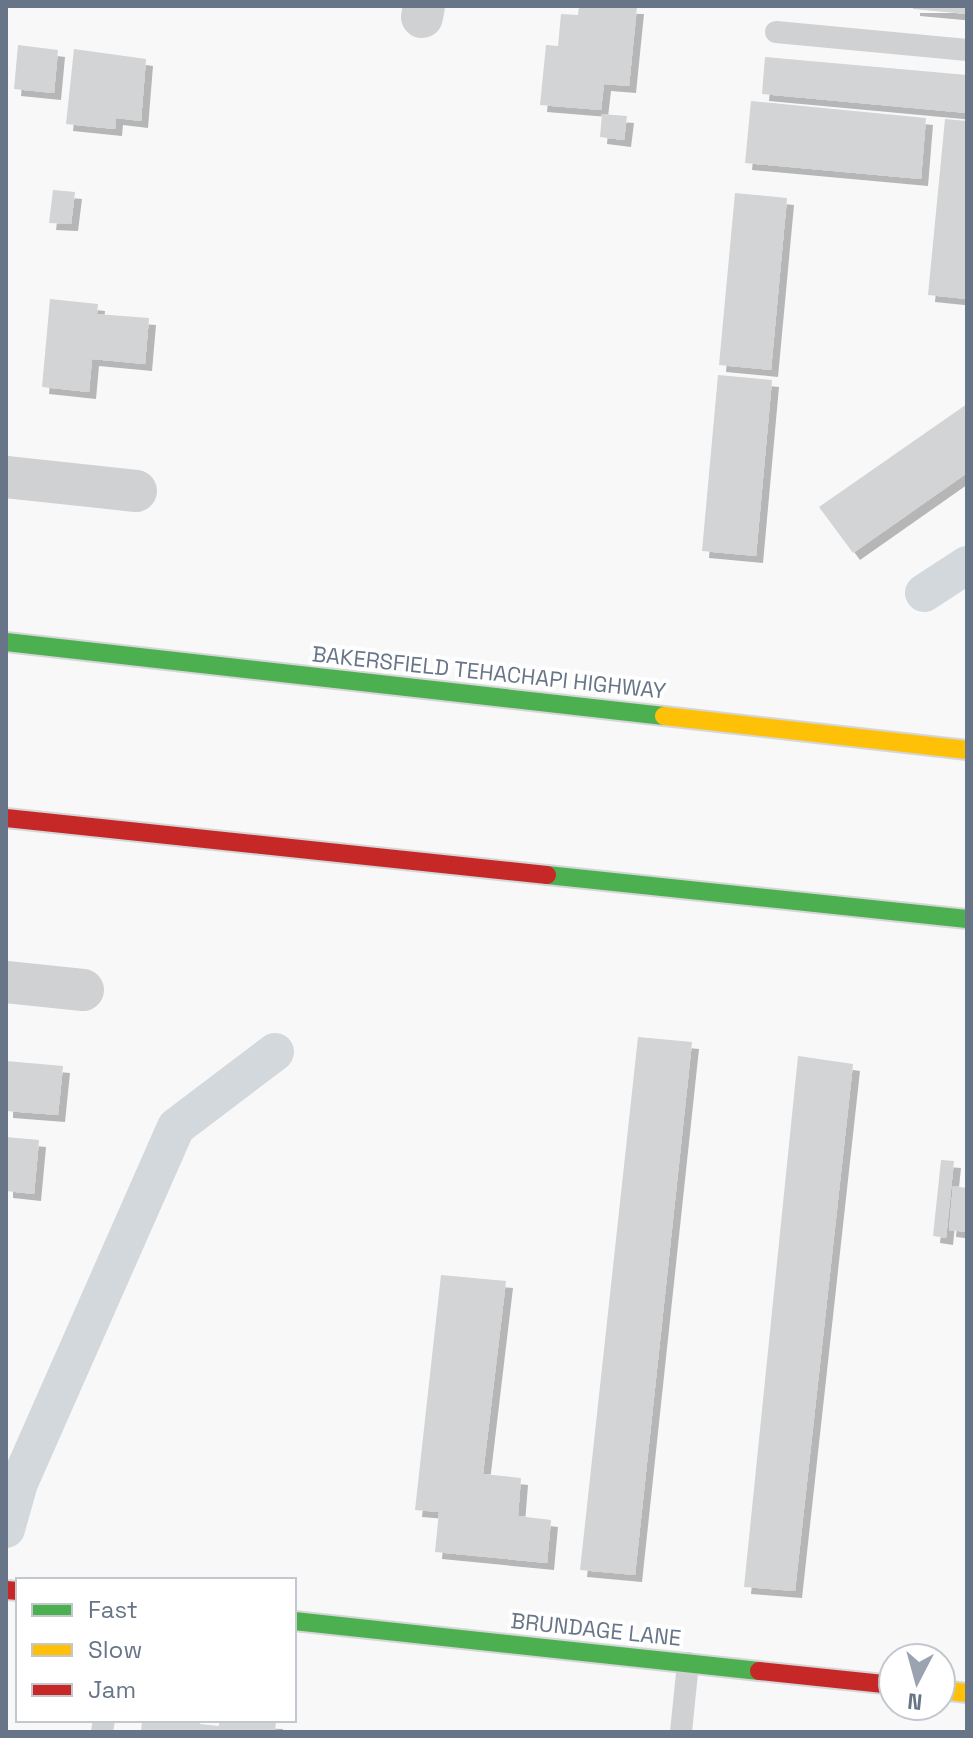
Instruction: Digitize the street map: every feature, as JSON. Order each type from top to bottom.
[{"type":"main road","name":"BAKERSFIELD TEHACHAPI HIGHWAY","points":[[6,642],[967,750]]},
{"type":"main road","points":[[6,818],[967,919]]},
{"type":"main road","name":"BRUNDAGE LANE","points":[[296,1621],[877,1683]]},
{"type":"street","points":[[6,477],[136,491]]},
{"type":"street","points":[[6,982],[83,990]]},
{"type":"lane","points":[[776,32],[967,50]]},
{"type":"lane","points":[[681,1732],[688,1663]]},
{"type":"building","points":[[579,6],[637,7],[629,86],[604,84],[601,110],[540,105],[546,45],[558,46],[561,14],[578,15]]},
{"type":"building","points":[[913,6],[967,6],[967,14],[913,9]]},
{"type":"building","points":[[18,45],[58,50],[54,93],[14,89]]},
{"type":"building","points":[[74,49],[146,59],[141,121],[116,118],[115,129],[66,124]]},
{"type":"building","points":[[765,57],[967,75],[967,113],[762,94]]},
{"type":"building","points":[[751,101],[926,118],[921,179],[745,163]]},
{"type":"building","points":[[602,114],[627,116],[624,140],[600,137]]},
{"type":"building","points":[[945,119],[967,121],[967,299],[928,295]]},
{"type":"building","points":[[53,190],[75,192],[71,224],[49,223]]},
{"type":"building","points":[[735,193],[787,198],[771,370],[719,365]]},
{"type":"building","points":[[50,299],[98,304],[97,314],[149,318],[145,364],[92,359],[89,392],[42,387]]},
{"type":"building","points":[[718,375],[772,380],[756,556],[702,551]]},
{"type":"building","points":[[967,404],[967,473],[853,553],[819,507]]},
{"type":"building","points":[[638,1037],[692,1042],[635,1575],[580,1570]]},
{"type":"building","points":[[798,1056],[853,1064],[795,1591],[744,1587]]},
{"type":"building","points":[[6,1061],[63,1066],[58,1115],[6,1111]]},
{"type":"building","points":[[6,1137],[39,1140],[34,1194],[6,1191]]},
{"type":"building","points":[[941,1160],[954,1161],[946,1238],[933,1236]]},
{"type":"building","points":[[953,1186],[967,1188],[967,1232],[949,1230]]},
{"type":"building","points":[[441,1275],[506,1281],[483,1474],[521,1478],[518,1516],[551,1520],[547,1563],[435,1552],[439,1512],[415,1510]]},
{"type":"building","points":[[142,1722],[200,1722],[219,1726],[219,1722],[276,1722],[275,1732],[141,1732]]},
{"type":"waterway","points":[[924,593],[967,565]]},
{"type":"waterway","points":[[6,1529],[19,1483],[176,1127],[275,1052]]},
{"type":"traffic: fast","points":[[6,642],[664,716]]},
{"type":"traffic: fast","points":[[547,875],[967,919]]},
{"type":"traffic: fast","points":[[296,1621],[759,1671]]},
{"type":"traffic: slow","points":[[664,716],[967,750]]},
{"type":"traffic: slow","points":[[957,1692],[967,1693]]},
{"type":"traffic: jam","points":[[6,818],[547,875]]},
{"type":"traffic: jam","points":[[6,1590],[16,1591]]},
{"type":"traffic: jam","points":[[759,1671],[877,1683]]}]
